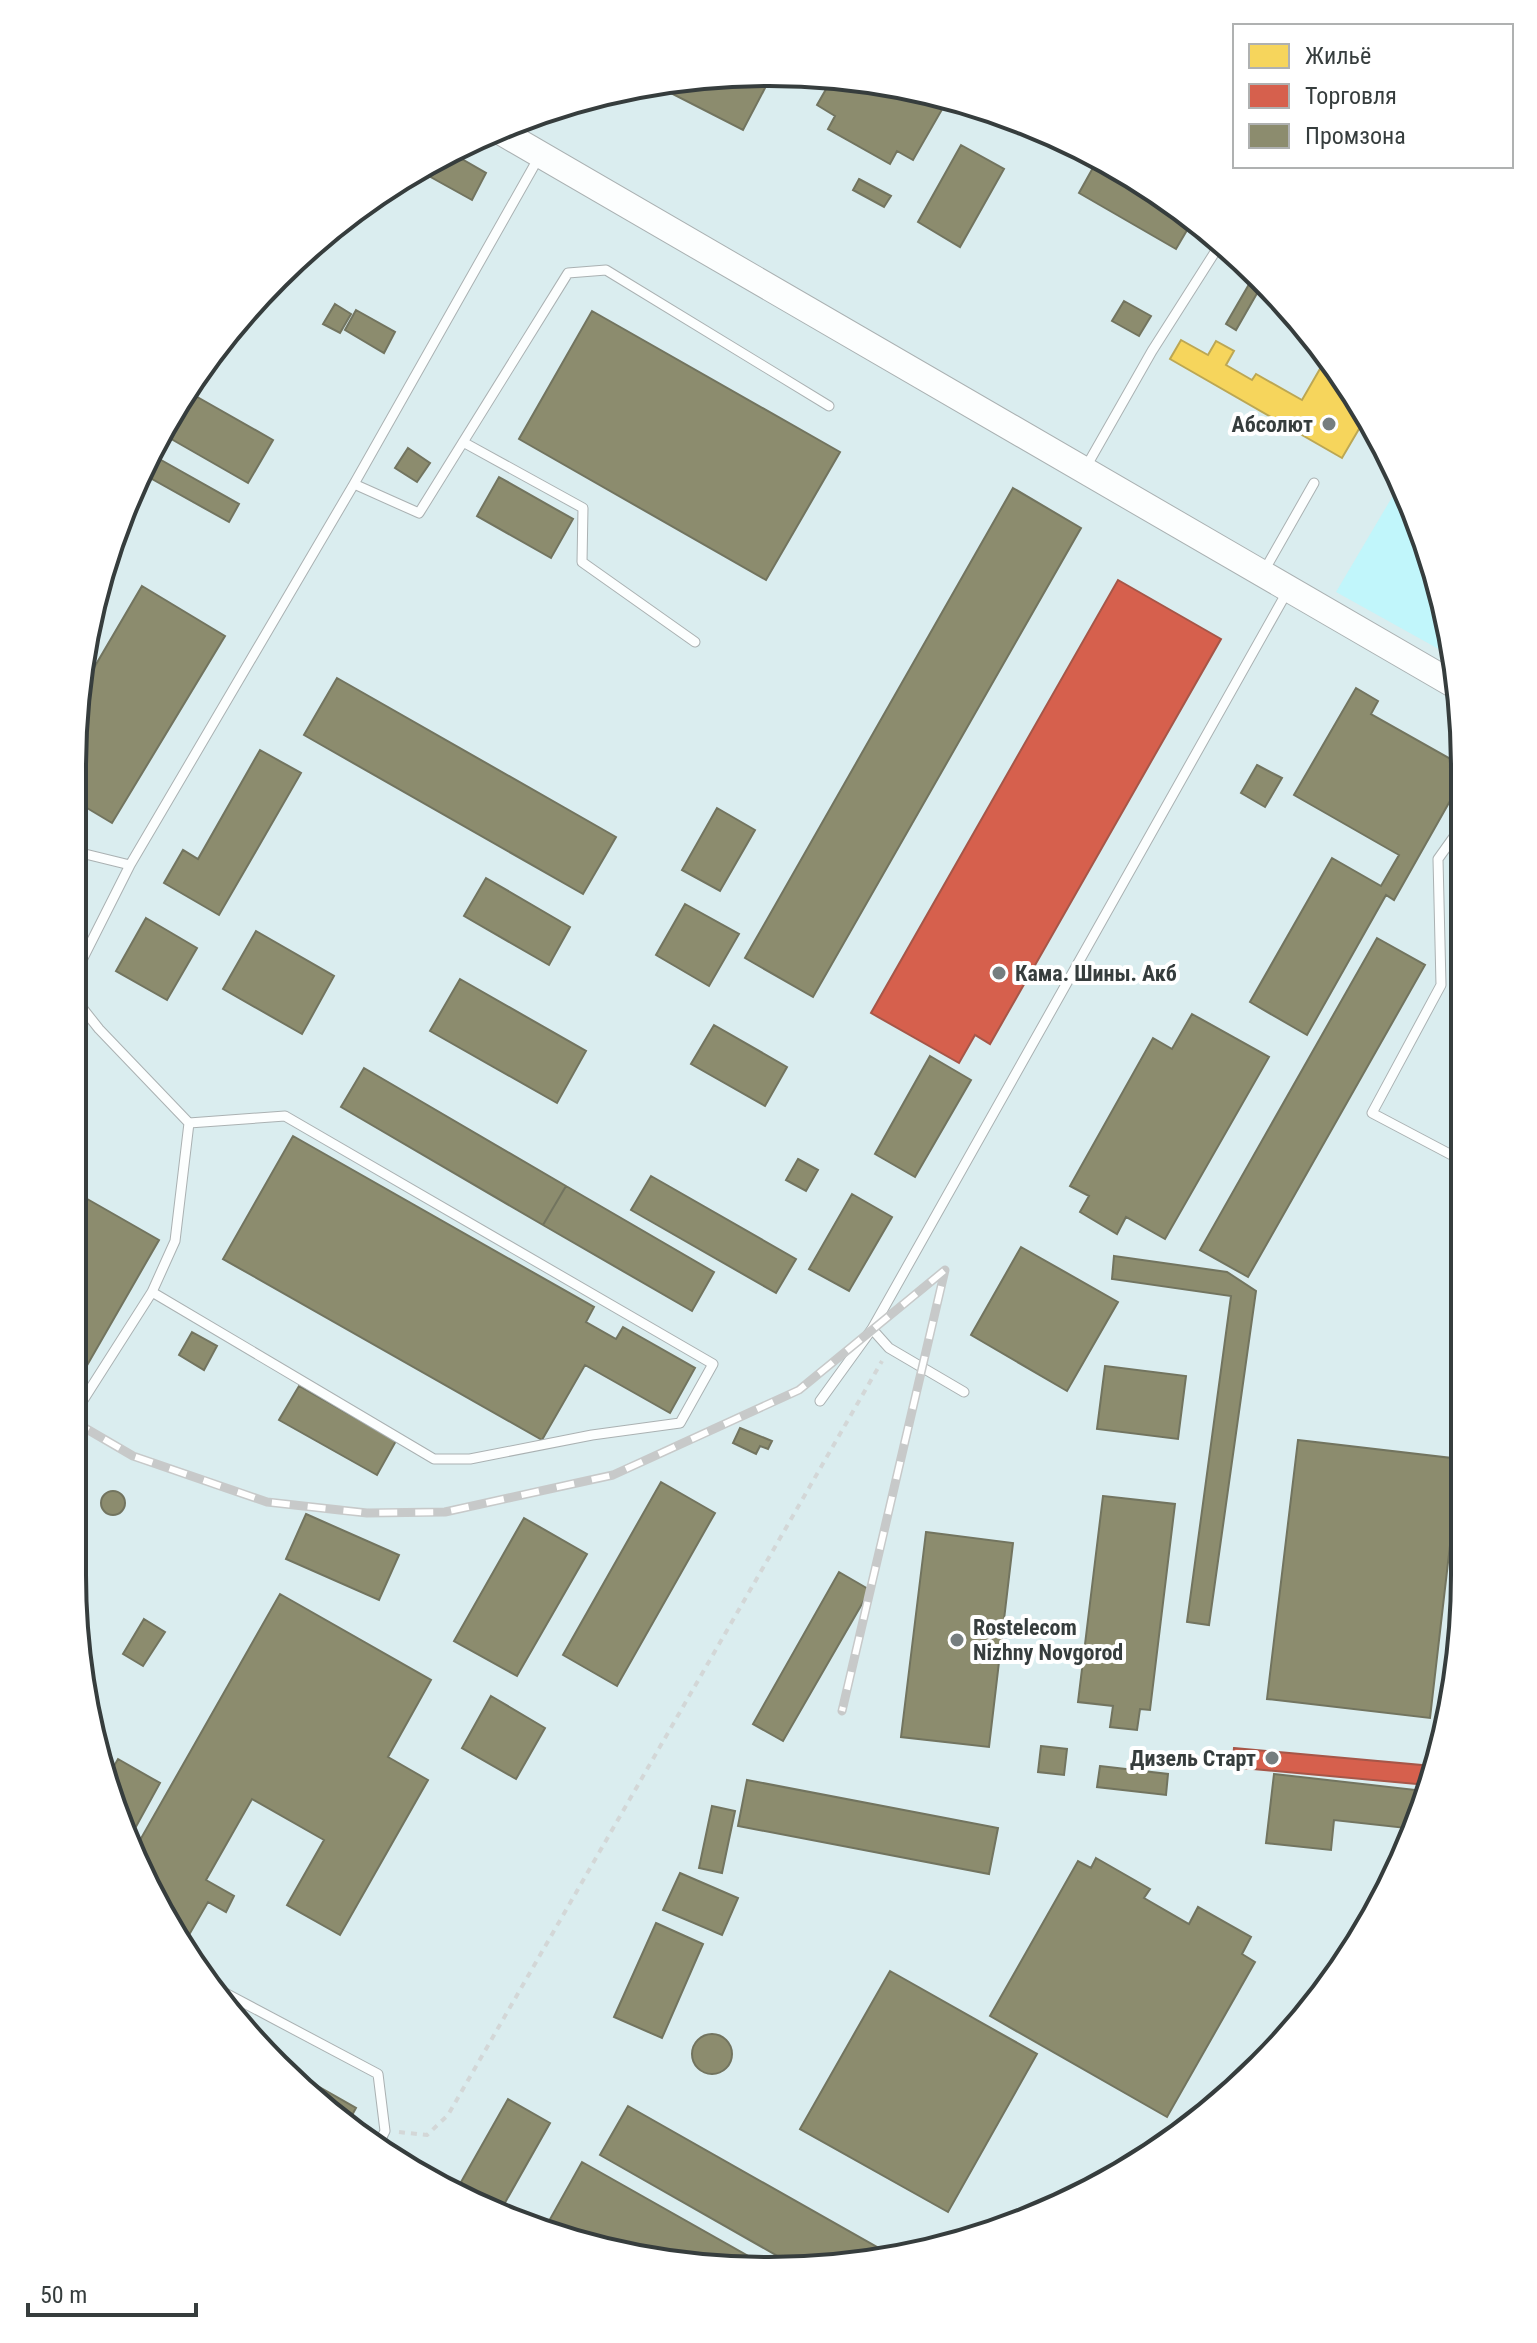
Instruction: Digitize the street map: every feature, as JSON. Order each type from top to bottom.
[{"type":"street","points":[[510,137],[1445,680]]},
{"type":"lane","points":[[86,952],[130,865],[354,484],[541,154]]},
{"type":"lane","points":[[1085,470],[1152,351],[1215,252]]},
{"type":"lane","points":[[354,484],[419,513],[568,273],[606,270],[829,406]]},
{"type":"lane","points":[[463,442],[583,508],[582,562],[695,642]]},
{"type":"lane","points":[[1262,574],[1314,483]]},
{"type":"lane","points":[[820,1401],[872,1329],[1288,589]]},
{"type":"lane","points":[[1451,841],[1438,859],[1441,985],[1372,1113],[1451,1155]]},
{"type":"lane","points":[[86,854],[130,865]]},
{"type":"lane","points":[[86,1013],[189,1123]]},
{"type":"lane","points":[[152,1292],[434,1459],[470,1459],[592,1435],[680,1423],[713,1364],[285,1116],[189,1123]]},
{"type":"lane","points":[[86,1396],[152,1292],[175,1241],[189,1123]]},
{"type":"lane","points":[[872,1329],[889,1348],[964,1392]]},
{"type":"lane","points":[[232,1997],[378,2074],[385,2131],[382,2137]]},
{"type":"path","points":[[385,2131],[427,2135],[448,2115],[889,1348]]},
{"type":"shaded area","points":[[724,87],[813,87],[902,99],[945,109],[988,122],[1070,156],[1110,177],[1184,227],[1219,255],[1282,318],[1336,389],[1360,427],[1381,467],[1415,549],[1438,635],[1450,724],[1450,1619],[1438,1708],[1415,1794],[1381,1876],[1360,1916],[1310,1990],[1282,2025],[1219,2088],[1148,2142],[1070,2187],[988,2221],[902,2244],[813,2256],[724,2256],[635,2244],[592,2234],[507,2205],[427,2166],[389,2142],[318,2088],[255,2025],[201,1954],[156,1876],[122,1794],[109,1751],[92,1664],[86,1574],[87,724],[99,635],[122,549],[156,467],[177,427],[227,353],[255,318],[318,255],[389,201],[427,177],[467,156],[549,122],[635,99],[679,92]]},
{"type":"shaded area","points":[[1393,495],[1428,592],[1440,650],[1336,592]]},
{"type":"building: Жильё","points":[[1181,340],[1208,355],[1216,341],[1234,351],[1226,365],[1252,380],[1256,374],[1302,400],[1321,368],[1360,427],[1342,458],[1170,359]]},
{"type":"building: Торговля","points":[[1118,580],[1221,639],[990,1044],[975,1035],[959,1063],[871,1013]]},
{"type":"building: Торговля","points":[[1234,1748],[1424,1765],[1418,1784],[1232,1767]]},
{"type":"building: Промзона","points":[[724,87],[765,88],[743,130],[671,93]]},
{"type":"building: Промзона","points":[[826,88],[902,99],[943,108],[913,160],[897,151],[890,164],[828,129],[835,116],[817,105]]},
{"type":"building: Промзона","points":[[961,145],[1004,169],[960,247],[918,222]]},
{"type":"building: Промзона","points":[[462,159],[486,173],[472,200],[429,176]]},
{"type":"building: Промзона","points":[[1093,168],[1148,201],[1187,230],[1176,249],[1079,193]]},
{"type":"building: Промзона","points":[[859,179],[891,196],[884,207],[853,190]]},
{"type":"building: Промзона","points":[[1249,284],[1257,293],[1236,330],[1226,324]]},
{"type":"building: Промзона","points":[[1124,301],[1151,316],[1139,336],[1112,321]]},
{"type":"building: Промзона","points":[[335,304],[351,314],[340,333],[323,324]]},
{"type":"building: Промзона","points":[[356,310],[395,332],[384,353],[345,330]]},
{"type":"building: Промзона","points":[[592,311],[840,452],[766,580],[519,439]]},
{"type":"building: Промзона","points":[[196,396],[273,440],[248,483],[171,439]]},
{"type":"building: Промзона","points":[[408,448],[430,463],[417,482],[395,468]]},
{"type":"building: Промзона","points":[[160,459],[239,504],[229,522],[151,478]]},
{"type":"building: Промзона","points":[[499,477],[573,519],[551,558],[477,516]]},
{"type":"building: Промзона","points":[[1013,488],[1081,528],[813,997],[745,958]]},
{"type":"building: Промзона","points":[[142,586],[225,636],[112,823],[86,807],[87,724],[94,668]]},
{"type":"building: Промзона","points":[[337,678],[616,837],[583,894],[304,735]]},
{"type":"building: Промзона","points":[[1356,688],[1378,701],[1371,714],[1451,759],[1451,799],[1394,900],[1386,895],[1307,1035],[1250,1002],[1332,858],[1381,886],[1399,855],[1294,795]]},
{"type":"building: Промзона","points":[[260,750],[301,773],[219,915],[164,883],[183,850],[198,859]]},
{"type":"building: Промзона","points":[[1257,765],[1282,778],[1265,807],[1241,793]]},
{"type":"building: Промзона","points":[[717,808],[755,830],[720,891],[682,870]]},
{"type":"building: Промзона","points":[[486,878],[570,927],[549,965],[464,916]]},
{"type":"building: Промзона","points":[[685,904],[739,934],[709,986],[656,955]]},
{"type":"building: Промзона","points":[[146,918],[197,948],[167,1000],[116,971]]},
{"type":"building: Промзона","points":[[256,931],[334,976],[302,1034],[223,989]]},
{"type":"building: Промзона","points":[[1377,938],[1425,965],[1248,1277],[1200,1250]]},
{"type":"building: Промзона","points":[[460,979],[586,1051],[557,1103],[430,1031]]},
{"type":"building: Промзона","points":[[1192,1014],[1269,1057],[1165,1239],[1126,1217],[1117,1234],[1080,1212],[1089,1196],[1070,1186],[1153,1038],[1172,1049]]},
{"type":"building: Промзона","points":[[714,1025],[787,1067],[765,1106],[691,1064]]},
{"type":"building: Промзона","points":[[930,1056],[971,1080],[915,1177],[875,1154]]},
{"type":"building: Промзона","points":[[364,1068],[566,1186],[543,1225],[341,1107]]},
{"type":"building: Промзона","points":[[293,1136],[594,1307],[586,1322],[616,1339],[623,1327],[695,1368],[670,1413],[585,1365],[542,1440],[223,1259]]},
{"type":"building: Промзона","points":[[798,1159],[818,1170],[806,1191],[786,1180]]},
{"type":"building: Промзона","points":[[651,1176],[796,1259],[776,1293],[631,1210]]},
{"type":"building: Промзона","points":[[566,1186],[714,1272],[692,1311],[543,1225]]},
{"type":"building: Промзона","points":[[852,1194],[892,1217],[849,1291],[809,1269]]},
{"type":"building: Промзона","points":[[86,1198],[159,1240],[86,1367]]},
{"type":"building: Промзона","points":[[1021,1247],[1118,1302],[1067,1391],[971,1335]]},
{"type":"building: Промзона","points":[[1114,1256],[1227,1272],[1256,1291],[1209,1625],[1187,1622],[1231,1296],[1112,1279]]},
{"type":"building: Промзона","points":[[192,1332],[217,1346],[204,1370],[179,1355]]},
{"type":"building: Промзона","points":[[1105,1366],[1186,1376],[1178,1439],[1097,1429]]},
{"type":"building: Промзона","points":[[299,1386],[396,1441],[377,1475],[279,1420]]},
{"type":"building: Промзона","points":[[740,1428],[772,1441],[768,1449],[760,1446],[756,1454],[733,1443]]},
{"type":"building: Промзона","points":[[1298,1440],[1451,1458],[1451,1537],[1430,1718],[1267,1699]]},
{"type":"building: Промзона","points":[[661,1482],[715,1513],[617,1686],[563,1655]]},
{"type":"building: Промзона","points":[[113,1491],[122,1494],[125,1503],[122,1512],[113,1515],[104,1512],[101,1503],[104,1494]]},
{"type":"building: Промзона","name":"Rostelecom Nizhny Novgorod","points":[[1103,1496],[1175,1504],[1150,1710],[1140,1709],[1137,1730],[1110,1727],[1113,1706],[1078,1702]]},
{"type":"building: Промзона","points":[[306,1514],[399,1555],[379,1600],[286,1559]]},
{"type":"building: Промзона","points":[[524,1518],[587,1554],[517,1676],[454,1641]]},
{"type":"building: Промзона","name":"Rostelecom Nizhny Novgorod","points":[[926,1532],[1013,1543],[989,1747],[901,1737]]},
{"type":"building: Промзона","points":[[839,1572],[870,1590],[783,1741],[753,1724]]},
{"type":"building: Промзона","points":[[280,1594],[431,1680],[388,1757],[428,1780],[340,1935],[287,1905],[324,1840],[252,1799],[206,1880],[234,1896],[226,1912],[208,1902],[189,1935],[140,1840]]},
{"type":"building: Промзона","points":[[144,1619],[165,1632],[143,1666],[123,1654]]},
{"type":"building: Промзона","points":[[491,1696],[545,1728],[516,1779],[462,1748]]},
{"type":"building: Промзона","points":[[1041,1746],[1067,1749],[1064,1775],[1038,1772]]},
{"type":"building: Промзона","points":[[118,1759],[160,1783],[135,1828],[122,1794],[114,1767]]},
{"type":"building: Промзона","points":[[1100,1766],[1168,1774],[1166,1795],[1097,1787]]},
{"type":"building: Промзона","points":[[1274,1774],[1416,1790],[1402,1828],[1334,1820],[1331,1850],[1266,1843]]},
{"type":"building: Промзона","points":[[747,1780],[998,1828],[989,1874],[738,1826]]},
{"type":"building: Промзона","points":[[712,1806],[735,1811],[722,1873],[699,1868]]},
{"type":"building: Промзона","points":[[1096,1858],[1150,1889],[1144,1898],[1189,1924],[1198,1907],[1251,1937],[1242,1954],[1255,1962],[1167,2117],[990,2016],[1078,1861],[1091,1868]]},
{"type":"building: Промзона","points":[[680,1873],[738,1898],[722,1935],[663,1910]]},
{"type":"building: Промзона","points":[[656,1923],[703,1944],[662,2038],[614,2017]]},
{"type":"building: Промзона","points":[[890,1971],[1037,2054],[948,2212],[800,2129]]},
{"type":"building: Промзона","points":[[712,2034],[726,2040],[732,2054],[726,2068],[712,2074],[698,2068],[692,2054],[698,2040]]},
{"type":"building: Промзона","points":[[314,2084],[356,2108],[352,2115]]},
{"type":"building: Промзона","points":[[508,2099],[550,2123],[504,2204],[460,2183]]},
{"type":"building: Промзона","points":[[628,2106],[878,2248],[779,2257],[600,2155]]},
{"type":"building: Промзона","points":[[582,2162],[749,2257],[635,2244],[549,2221]]},
{"type":"railway","points":[[86,1429],[133,1456],[267,1502],[367,1513],[445,1512],[613,1475],[799,1390],[945,1270],[842,1711]]},
{"type":"place","name":"Абсолют","points":[[1329,424]]},
{"type":"place","name":"Кама. Шины. Акб","points":[[999,973]]},
{"type":"place","name":"Rostelecom Nizhny Novgorod","points":[[957,1640]]},
{"type":"place","name":"Дизель Старт","points":[[1272,1758]]}]
